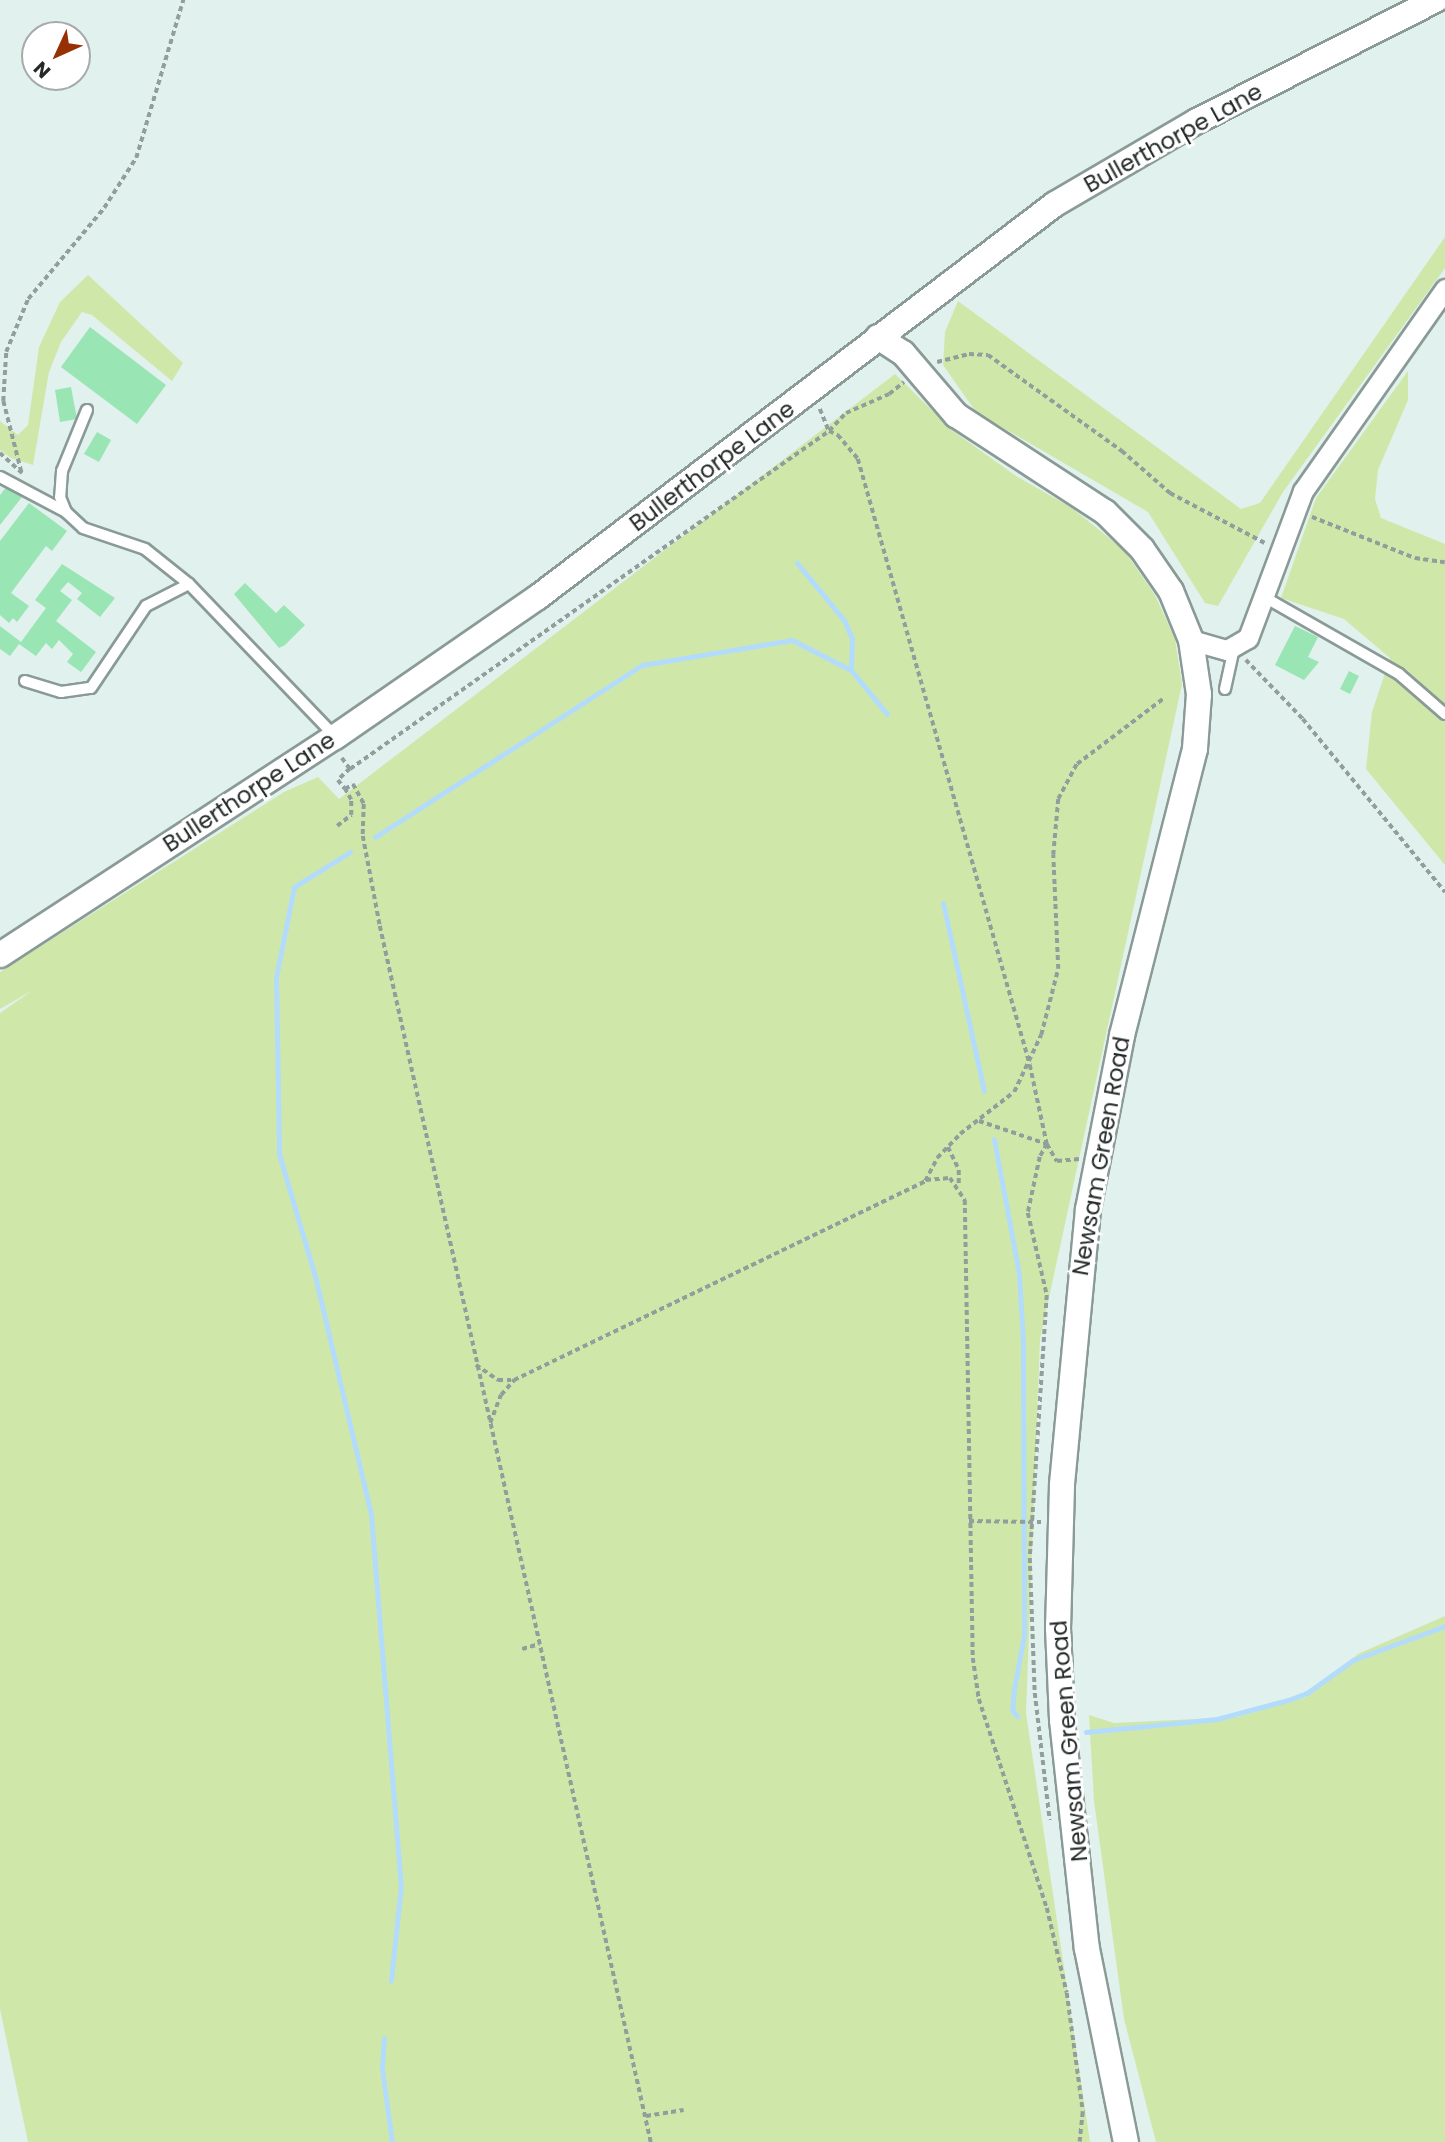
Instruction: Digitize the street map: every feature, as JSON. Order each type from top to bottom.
[{"type":"street","name":"Bullerthorpe Lane","points":[[0,956],[332,738],[538,597],[1055,204],[1123,162],[1436,0]]},
{"type":"street","points":[[1191,640],[1234,648],[1248,638],[1266,598],[1303,491],[1445,289]]},
{"type":"street","name":"Newsam Green Road","points":[[878,337],[918,370],[956,415],[1105,512],[1142,549],[1171,592],[1191,640],[1199,694],[1195,749],[1157,885],[1098,1157],[1066,1410],[1058,1628],[1062,1720],[1087,1949],[1126,2142]]},
{"type":"lane","points":[[66,512],[60,497],[62,471],[87,410]]},
{"type":"lane","points":[[0,477],[66,512],[83,528],[145,549],[189,584],[332,738]]},
{"type":"lane","points":[[25,681],[61,692],[91,688],[146,606],[189,584]]},
{"type":"lane","points":[[1266,598],[1399,674],[1445,714]]},
{"type":"lane","points":[[1225,689],[1234,648]]},
{"type":"path","points":[[22,472],[3,401],[6,352],[28,299],[104,208],[136,158],[183,0]]},
{"type":"path","points":[[337,826],[351,815],[351,800],[338,780],[350,769],[829,431],[846,413],[889,394],[918,370],[952,357],[988,355],[1122,451],[1170,493],[1282,552]]},
{"type":"path","points":[[829,431],[838,435],[858,459],[1030,1065],[1048,1143],[1057,1161],[1098,1157]]},
{"type":"path","points":[[1296,511],[1415,558],[1445,562]]},
{"type":"path","points":[[1234,648],[1303,719],[1445,892]]},
{"type":"path","points":[[925,1181],[948,1147],[1014,1092],[1030,1065],[1058,969],[1053,855],[1058,799],[1077,764],[1164,698]]},
{"type":"path","points":[[332,738],[350,769]]},
{"type":"path","points":[[345,789],[353,784],[363,804],[363,836],[380,926],[489,1425],[651,2142]]},
{"type":"path","points":[[979,1121],[1048,1143]]},
{"type":"path","points":[[1048,1143],[1040,1157],[1028,1213],[1047,1295],[1048,1330],[1033,1522],[1035,1693],[1051,1825]]},
{"type":"path","points":[[948,1147],[959,1170],[959,1186],[965,1200],[970,1629],[979,1699],[1047,1908],[1067,1993],[1083,2112],[1080,2142]]},
{"type":"path","points":[[489,1425],[501,1395],[514,1380],[925,1181],[950,1178],[959,1186]]},
{"type":"path","points":[[476,1364],[498,1380],[514,1380]]},
{"type":"path","points":[[969,1521],[1033,1522]]},
{"type":"path","points":[[522,1649],[539,1644]]},
{"type":"path","points":[[646,2116],[684,2110]]},
{"type":"green space","points":[[1445,237],[1445,268],[1283,492],[1218,606],[1205,603],[1148,512],[976,412],[943,365],[945,332],[958,301],[1241,509],[1260,503]]},
{"type":"green space","points":[[88,275],[183,363],[172,381],[92,315],[82,312],[61,342],[49,372],[33,465],[11,458],[0,450],[0,421],[18,435],[28,425],[39,347],[60,302]]},
{"type":"green space","points":[[1408,371],[1408,400],[1378,470],[1375,499],[1381,518],[1445,544],[1445,865],[1366,769],[1372,712],[1390,658],[1344,619],[1281,598],[1316,498]]},
{"type":"green space","points":[[895,374],[953,431],[1016,476],[1072,508],[1124,550],[1155,595],[1175,639],[1182,684],[1040,1339],[1026,1713],[1090,2142],[28,2142],[0,2009],[0,1013],[33,990],[0,1009],[0,972],[284,792],[318,777],[339,799]]},
{"type":"green space","points":[[1445,1616],[1445,2142],[1156,2142],[1124,2019],[1094,1801],[1089,1715],[1114,1723],[1237,1717],[1307,1697],[1358,1654]]},
{"type":"building","points":[[90,327],[166,385],[137,424],[61,367]]},
{"type":"building","points":[[71,387],[77,419],[60,422],[55,390]]},
{"type":"building","points":[[97,432],[111,440],[99,462],[84,454]]},
{"type":"building","points":[[7,486],[22,497],[0,525],[0,495]]},
{"type":"building","points":[[29,503],[67,531],[52,551],[46,546],[11,593],[29,606],[17,622],[13,618],[9,623],[0,615],[0,541]]},
{"type":"building","points":[[62,564],[115,598],[100,617],[77,599],[82,593],[68,582],[60,591],[72,600],[56,621],[96,652],[81,672],[67,662],[73,654],[59,640],[52,649],[46,643],[36,656],[19,644],[10,656],[0,649],[0,626],[21,642],[46,608],[35,600]]},
{"type":"building","points":[[245,583],[276,613],[284,605],[305,625],[285,645],[279,648],[234,594]]},
{"type":"building","points":[[1295,626],[1318,637],[1308,657],[1319,662],[1304,680],[1275,665]]},
{"type":"building","points":[[1349,671],[1359,676],[1350,694],[1340,689]]},
{"type":"waterway","points":[[797,563],[844,620],[852,639],[851,670]]},
{"type":"waterway","points":[[375,837],[642,665],[792,640],[851,670],[887,714]]},
{"type":"waterway","points":[[350,852],[294,887],[276,977],[279,1154],[316,1280],[371,1515],[401,1886],[391,1980]]},
{"type":"waterway","points":[[943,903],[984,1091]]},
{"type":"waterway","points":[[994,1139],[1019,1274],[1023,1344],[1024,1635],[1012,1710],[1017,1716]]},
{"type":"waterway","points":[[1086,1732],[1217,1719],[1288,1700],[1307,1693],[1353,1660],[1445,1626]]},
{"type":"waterway","points":[[384,2038],[382,2069],[392,2142]]}]
